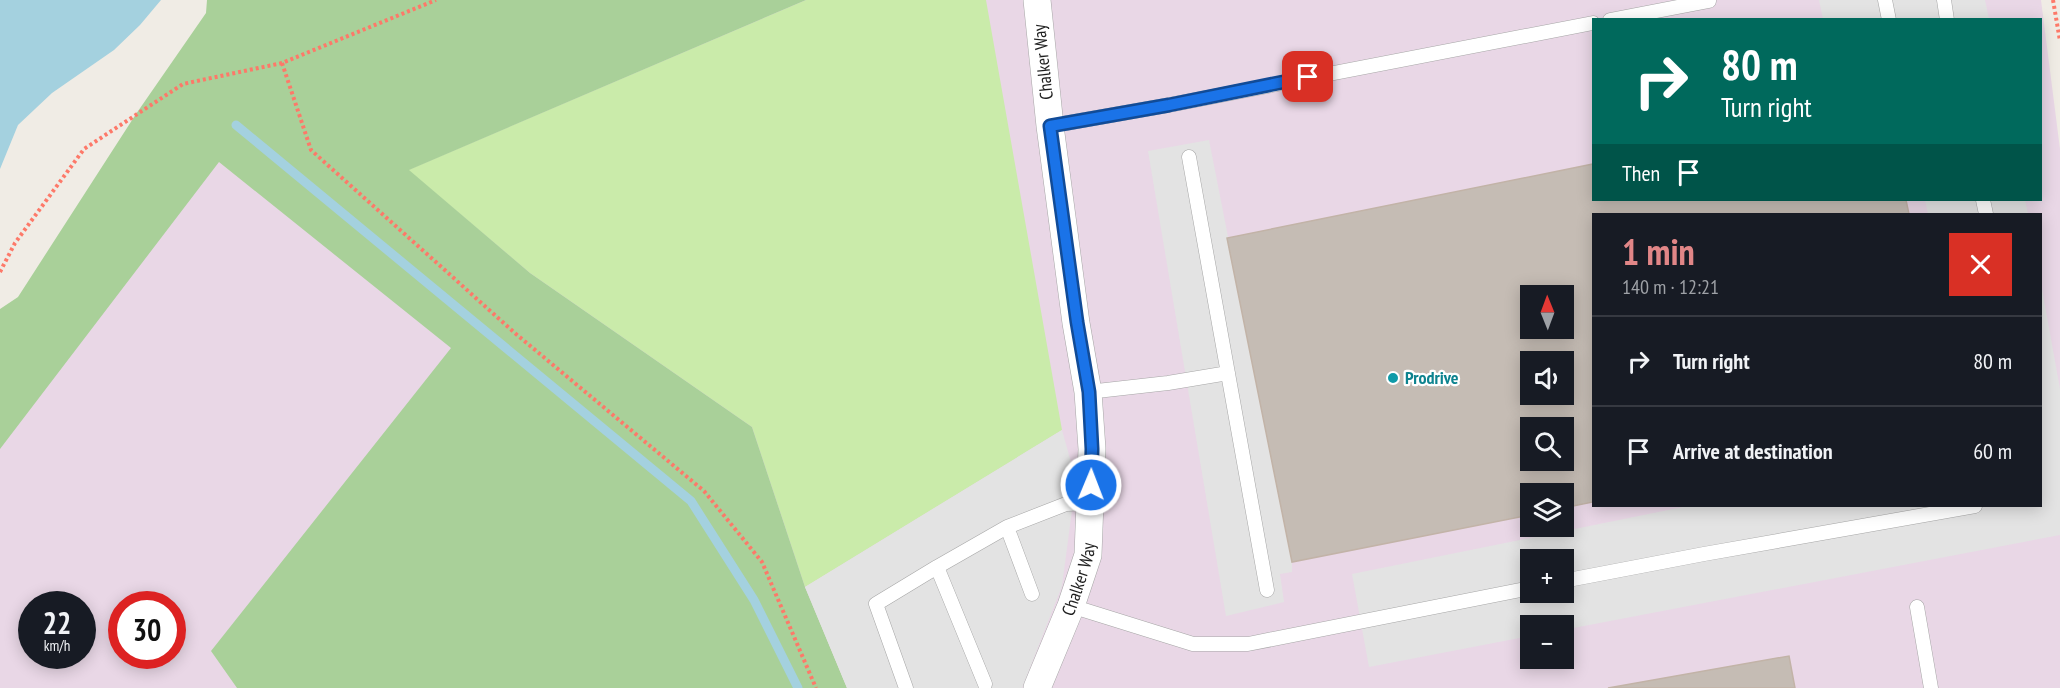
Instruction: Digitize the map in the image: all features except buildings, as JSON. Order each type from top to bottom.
[{"type":"street","name":"Chalker Way","points":[[1037,0],[1050,126],[1089,392],[1092,449],[1088,555],[1071,606],[1037,688]]},
{"type":"lane","points":[[1885,0],[1888,18]]},
{"type":"lane","points":[[1944,0],[1947,18]]},
{"type":"lane","points":[[1620,18],[1709,1]]},
{"type":"lane","points":[[1050,126],[1592,23]]},
{"type":"lane","points":[[1189,156],[1267,590]]},
{"type":"lane","points":[[1089,392],[1228,374]]},
{"type":"lane","points":[[906,688],[876,604],[1007,527],[1066,504],[1091,503]]},
{"type":"lane","points":[[1574,579],[1727,549],[1969,507]]},
{"type":"lane","points":[[1007,527],[1032,594]]},
{"type":"lane","points":[[937,567],[985,684]]},
{"type":"lane","points":[[1071,606],[1193,644],[1248,644],[1520,590]]},
{"type":"lane","points":[[1917,607],[1931,688]]},
{"type":"path","points":[[0,272],[15,243],[84,149],[183,84],[282,63],[436,0]]},
{"type":"path","points":[[2053,0],[2060,41]]},
{"type":"path","points":[[282,63],[311,150],[516,334],[704,491],[762,562],[816,688]]},
{"type":"shaded area","points":[[225,0],[2041,0],[2060,149],[2060,688],[853,688],[812,603],[847,688],[0,688],[0,332]]},
{"type":"shaded area","points":[[1819,0],[1985,0],[1989,18],[1823,18]]},
{"type":"shaded area","points":[[1209,140],[1292,562],[1292,572],[1280,574],[1284,602],[1226,616],[1148,151]]},
{"type":"shaded area","points":[[1925,201],[2025,201],[2028,213],[1928,213]]},
{"type":"shaded area","points":[[2042,289],[2060,389],[2060,535],[1574,628],[1574,615],[1520,615],[1520,638],[1369,667],[1352,574],[1535,537],[1574,537],[1574,529],[1683,507],[2042,507]]},
{"type":"shaded area","points":[[1062,430],[1076,480],[1062,586],[1022,688],[847,688],[805,587]]},
{"type":"green space","points":[[207,0],[806,0],[409,170],[530,273],[752,427],[805,587],[847,688],[237,688],[211,651],[451,348],[219,162],[0,449],[0,309],[18,297],[136,114],[206,13]]},
{"type":"green space","points":[[806,0],[986,0],[1062,430],[805,587],[752,427],[530,273],[408,170]]},
{"type":"water","points":[[0,0],[161,0],[140,25],[114,50],[52,93],[18,125],[0,169]]},
{"type":"waterway","points":[[236,125],[691,501],[754,600],[798,688]]},
{"type":"place","name":"Prodrive","points":[[1393,378]]},
{"type":"route","points":[[1091,485],[1089,392],[1050,126],[1308,77]]}]
